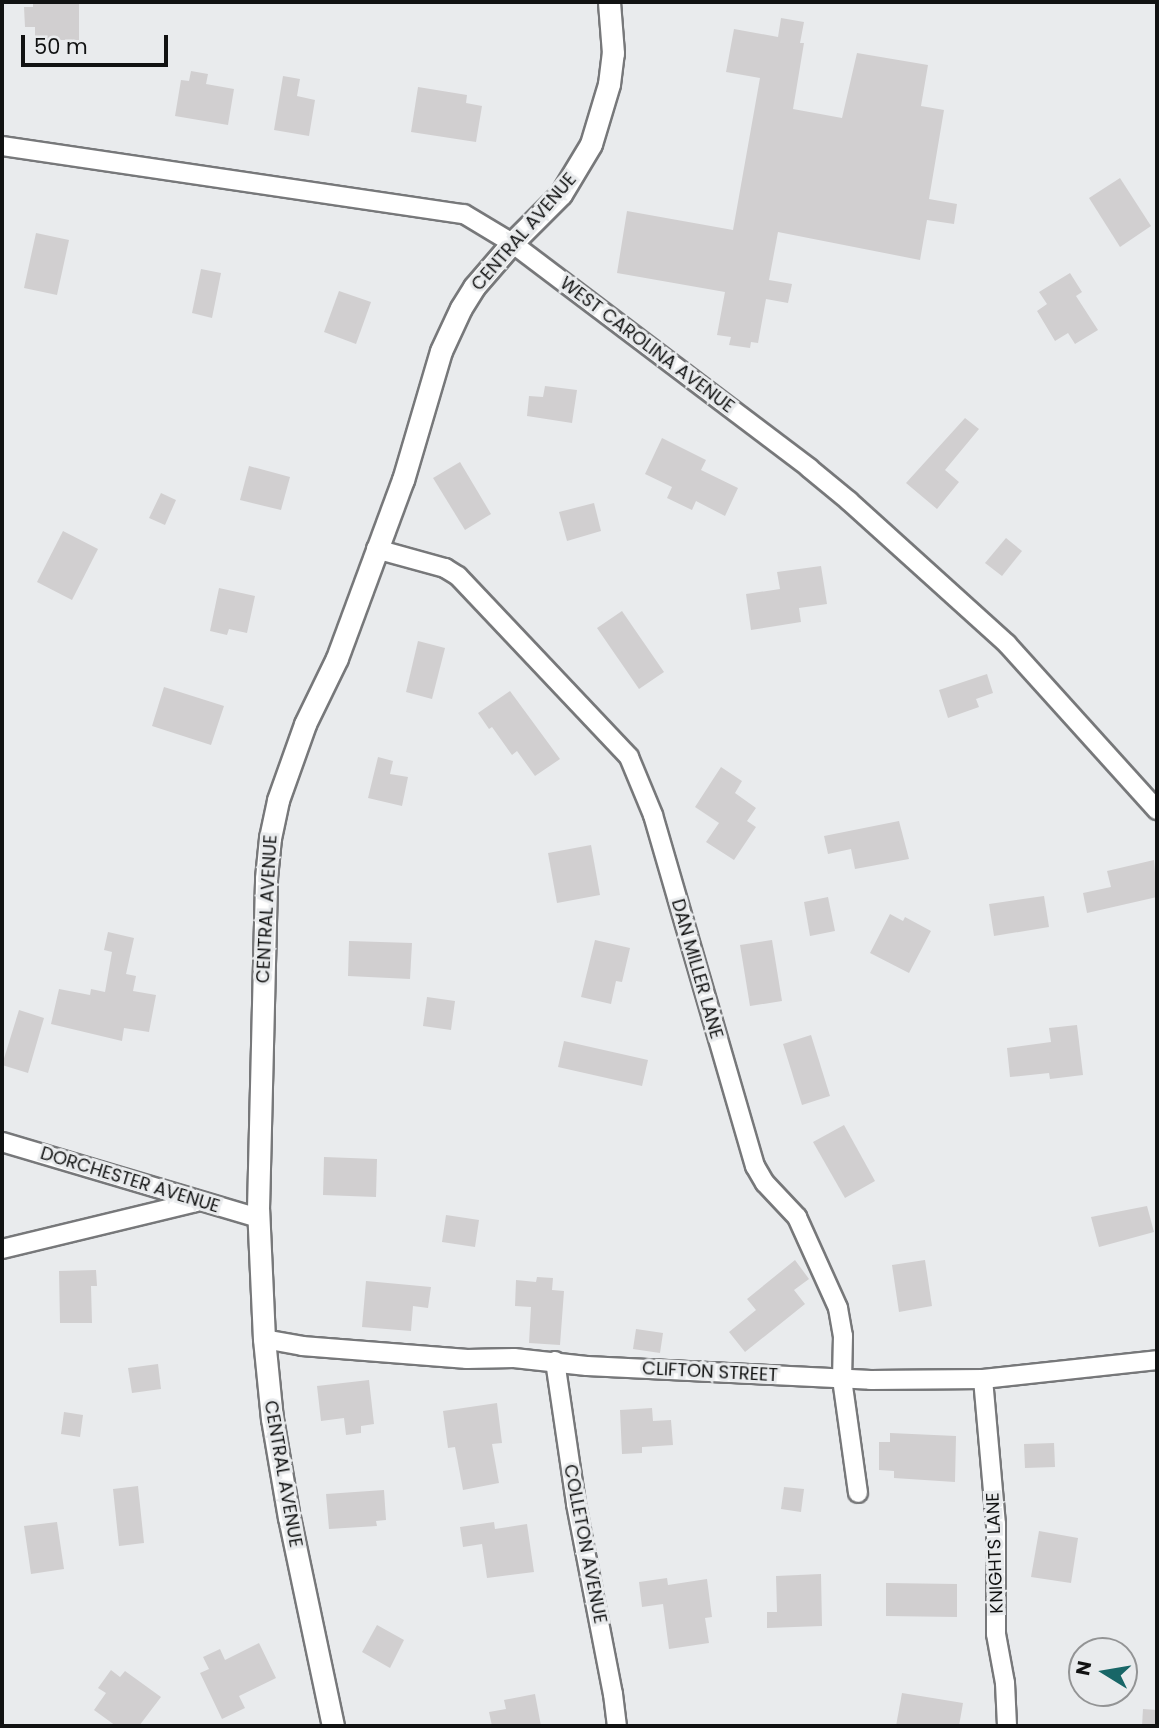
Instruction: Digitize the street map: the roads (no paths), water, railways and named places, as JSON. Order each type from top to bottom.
[{"type":"street","name":"CENTRAL AVENUE","points":[[333,1726],[286,1506],[272,1419],[264,1339],[258,1218],[266,878],[270,838],[278,800],[305,724],[337,658],[402,480],[441,351],[474,288],[512,243],[561,194],[591,144],[609,84],[613,53],[609,2]]},
{"type":"street","name":"WEST CAROLINA AVENUE","points":[[2,146],[464,214],[512,243],[849,501],[1007,644],[1157,810]]},
{"type":"street","name":"DAN MILLER LANE","points":[[376,549],[445,569],[458,576],[629,757],[653,815],[755,1166],[765,1183],[797,1217],[838,1308],[843,1336],[842,1379],[858,1493]]},
{"type":"street","name":"DORCHESTER AVENUE","points":[[2,1142],[258,1218]]},
{"type":"street","points":[[2,1249],[199,1201]]},
{"type":"street","name":"CLIFTON STREET","points":[[264,1339],[302,1346],[467,1359],[489,1357],[842,1379],[983,1379],[1157,1360]]},
{"type":"street","name":"COLLETON AVENUE","points":[[555,1361],[576,1504],[606,1653],[617,1726]]},
{"type":"street","name":"KNIGHTS LANE","points":[[983,1379],[996,1524],[996,1634],[1004,1683],[1007,1726]]}]
